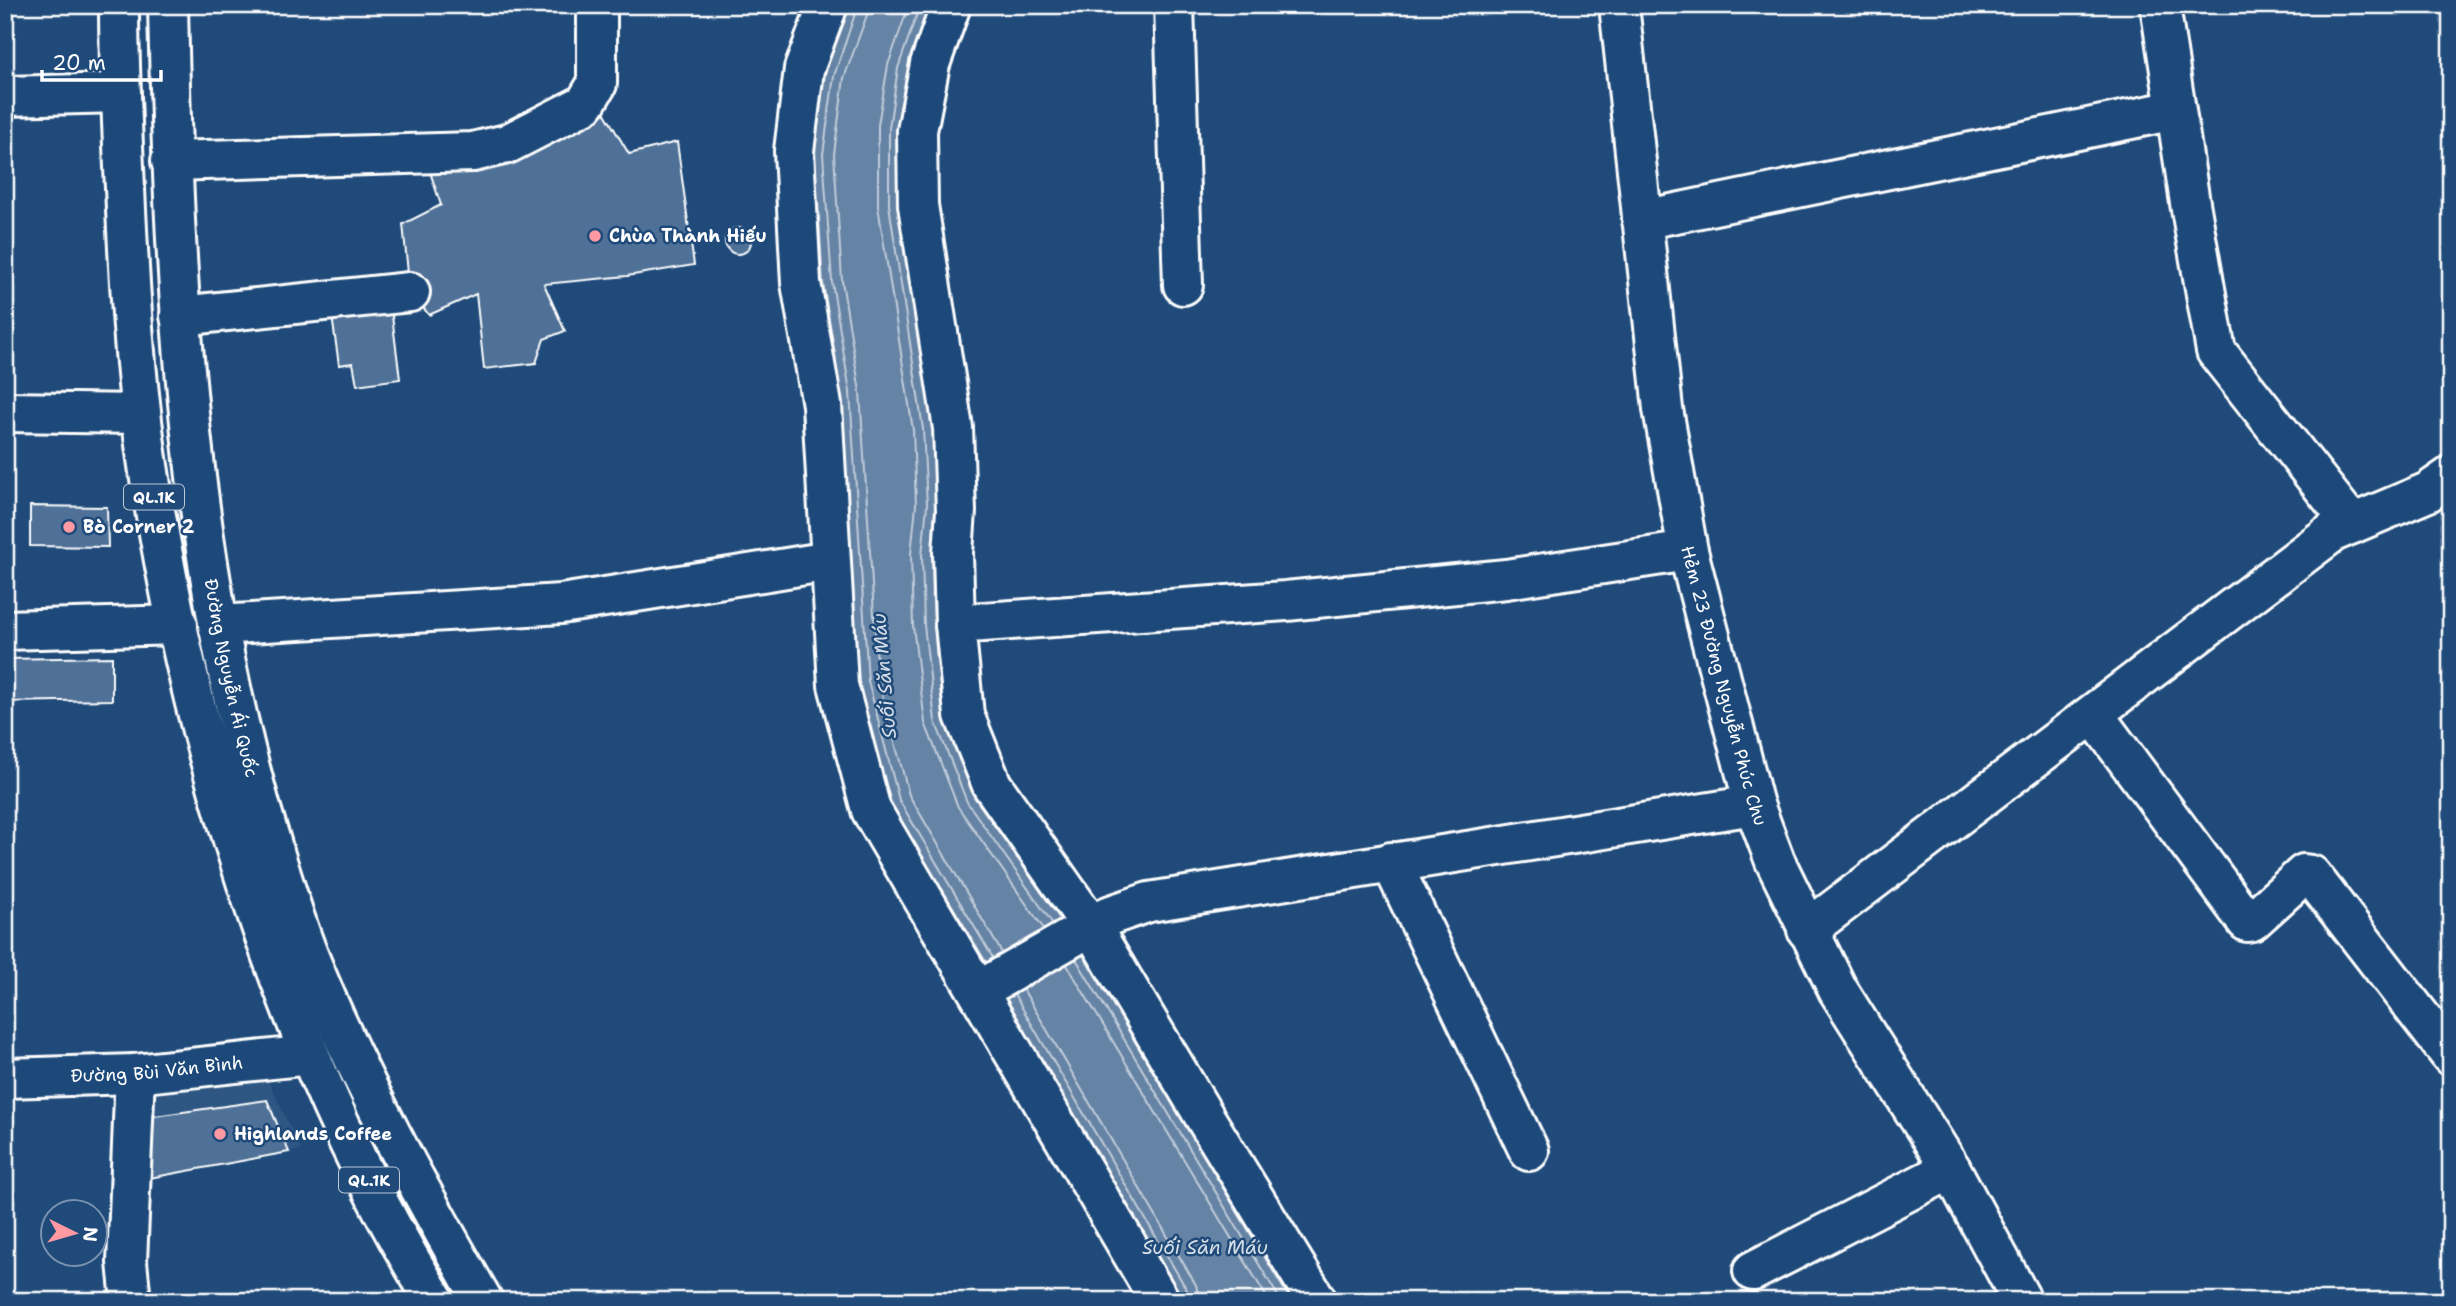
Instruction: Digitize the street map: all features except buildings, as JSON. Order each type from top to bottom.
[{"type":"street","name":"QL.1K","points":[[119,5],[127,236],[141,414],[158,524],[195,702],[235,850],[278,974],[310,1055],[338,1119],[386,1215],[435,1301]]},
{"type":"street","name":"Đường Nguyễn Ái Quốc","points":[[168,5],[171,161],[180,316],[199,503],[232,698],[263,816],[301,936],[375,1103],[429,1208],[483,1301]]},
{"type":"street","points":[[171,161],[473,152],[507,144],[585,104],[597,84],[597,5]]},
{"type":"street","points":[[828,5],[804,69],[794,151],[801,283],[822,405],[838,685],[871,810],[1160,1301]]},
{"type":"street","points":[[951,5],[930,64],[917,131],[918,205],[953,428],[957,511],[953,553],[955,624],[964,715],[992,785],[1091,926],[1317,1301]]},
{"type":"street","points":[[1174,5],[1183,285]]},
{"type":"street","name":"Hẻm 23 Đường Nguyễn Phúc Chu","points":[[1619,5],[1663,409],[1688,551],[1754,805],[1775,861],[1838,990],[1951,1169],[2022,1301]]},
{"type":"street","points":[[2160,5],[2216,351],[2352,524]]},
{"type":"street","points":[[5,96],[121,93]]},
{"type":"street","points":[[1642,220],[2175,110]]},
{"type":"street","points":[[180,316],[410,292]]},
{"type":"street","points":[[5,412],[141,414]]},
{"type":"street","points":[[1807,930],[2333,532],[2428,492],[2451,476]]},
{"type":"street","points":[[955,624],[1286,601],[1506,579],[1688,551]]},
{"type":"street","points":[[218,625],[561,604],[830,561]]},
{"type":"street","points":[[5,630],[177,625]]},
{"type":"street","points":[[2094,715],[2247,922],[2252,921],[2304,874],[2311,875],[2451,1056]]},
{"type":"street","points":[[978,991],[1111,915],[1149,902],[1754,805]]},
{"type":"street","points":[[1391,862],[1529,1151]]},
{"type":"street","name":"Đường Bùi Văn Bình","points":[[5,1078],[135,1074],[310,1055],[346,1042]]},
{"type":"street","points":[[131,1301],[127,1262],[135,1074]]},
{"type":"street","points":[[1752,1270],[1951,1169]]},
{"type":"shaded area","name":"Highlands Coffee","points":[[268,1080],[301,1150],[144,1179],[148,1087]]},
{"type":"water","name":"Suối Săn Máu","points":[[843,5],[937,5],[913,70],[939,427],[939,625],[1070,921],[1300,1301],[1175,1301],[884,806],[852,683],[807,154],[818,72]]},
{"type":"place","name":"Chùa Thành Hiếu","points":[[595,236]]},
{"type":"place","name":"Bò Corner 2","points":[[69,527]]},
{"type":"place","name":"Highlands Coffee","points":[[220,1134]]}]
